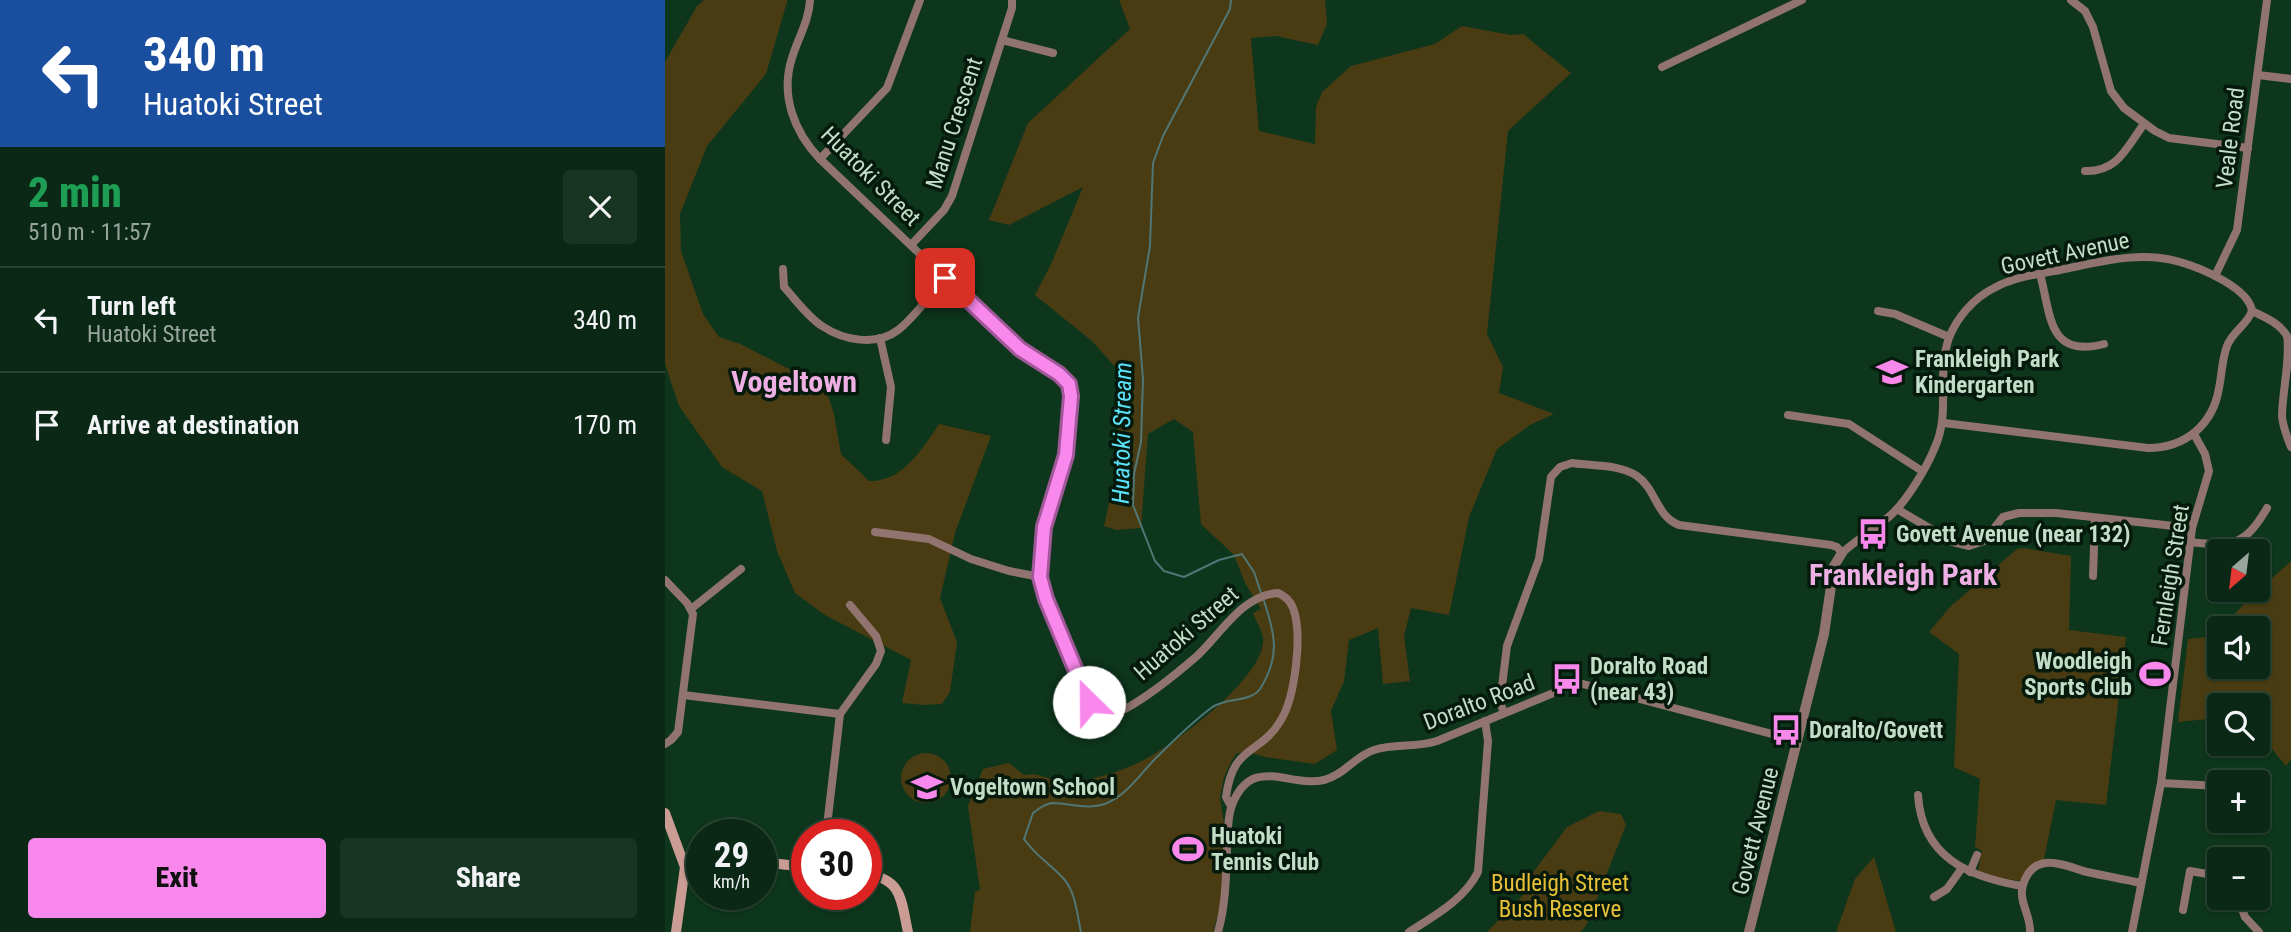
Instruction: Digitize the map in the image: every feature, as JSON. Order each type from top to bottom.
[{"type":"main road","points":[[665,813],[684,858],[686,871],[676,932]]},
{"type":"main road","points":[[882,877],[895,886],[908,932]]},
{"type":"main road","points":[[665,905],[678,907]]},
{"type":"street","name":"Huatoki Street","points":[[810,0],[808,16],[791,59],[787,89],[792,116],[810,149],[1020,349],[1059,374],[1069,384],[1071,396],[1066,455],[1044,527],[1040,577],[1084,695],[1093,706],[1104,712],[1118,712],[1149,694],[1197,655],[1250,603],[1278,593],[1286,597],[1294,608],[1297,643],[1293,679],[1281,719],[1268,736],[1245,753],[1233,767],[1226,797],[1231,806],[1225,892],[1218,932]]},
{"type":"street","points":[[820,159],[887,88],[920,0]]},
{"type":"street","name":"Manu Crescent","points":[[911,245],[944,210],[952,196],[1012,8],[1012,0]]},
{"type":"street","points":[[1662,67],[1802,0]]},
{"type":"street","points":[[2071,0],[2085,12],[2093,27],[2115,98],[2144,124],[2163,135],[2179,140],[2248,148]]},
{"type":"street","name":"Veale Road","points":[[2215,276],[2237,230],[2267,0]]},
{"type":"street","points":[[1002,40],[1053,53]]},
{"type":"street","points":[[2258,75],[2291,79]]},
{"type":"street","points":[[2085,171],[2099,172],[2111,167],[2144,124]]},
{"type":"street","name":"Govett Avenue","points":[[1749,932],[1824,634],[1832,572],[1842,553],[1897,509],[1935,448],[1944,423],[1942,378],[1949,337],[1962,315],[1986,292],[2015,279],[2110,260],[2144,257],[2178,261],[2215,276],[2248,300],[2252,311],[2275,323],[2288,336],[2290,360],[2282,415],[2288,430]]},
{"type":"street","points":[[783,269],[784,287],[820,325],[846,338],[866,340],[898,331],[945,278]]},
{"type":"street","points":[[2040,274],[2049,318],[2057,334],[2078,347],[2104,344]]},
{"type":"street","points":[[1878,311],[1895,314],[1949,337]]},
{"type":"street","points":[[1944,423],[2148,448],[2168,447],[2194,434],[2213,410],[2227,345],[2252,311]]},
{"type":"street","points":[[880,338],[891,387],[886,440]]},
{"type":"street","points":[[1788,415],[1849,424],[1922,471]]},
{"type":"street","points":[[2288,430],[2291,447]]},
{"type":"street","name":"Fernleigh Street","points":[[2131,932],[2161,783],[2192,528],[2209,471],[2205,454],[2194,434]]},
{"type":"street","points":[[1504,713],[1500,702],[1507,646],[1539,559],[1551,477],[1564,465],[1572,463],[1632,473],[1646,484],[1666,518],[1679,525],[1831,545],[1842,553]]},
{"type":"street","points":[[2190,542],[2232,544],[2249,534],[2267,508]]},
{"type":"street","points":[[1897,509],[1953,542],[1969,546],[1984,541],[1997,522],[2011,513],[2056,513],[2192,528]]},
{"type":"street","points":[[2093,576],[2095,518]]},
{"type":"street","points":[[875,532],[929,539],[971,559],[1040,577]]},
{"type":"street","points":[[691,610],[741,569]]},
{"type":"street","points":[[665,580],[691,610],[692,624],[678,732],[665,744]]},
{"type":"street","points":[[828,819],[840,715],[877,664],[881,651],[876,636],[849,604]]},
{"type":"street","name":"Doralto Road","points":[[1231,806],[1243,787],[1253,779],[1271,775],[1321,781],[1340,774],[1370,751],[1390,746],[1425,745],[1569,687],[1583,684],[1798,741]]},
{"type":"street","points":[[683,695],[840,715]]},
{"type":"street","points":[[1409,932],[1458,897],[1478,872],[1487,741],[1485,721]]},
{"type":"street","points":[[2161,783],[2207,785]]},
{"type":"street","points":[[1918,795],[1919,810],[1929,834],[1945,855],[1985,879],[2022,886]]},
{"type":"street","points":[[1934,897],[1947,889],[1977,855]]},
{"type":"street","points":[[2030,932],[2030,919],[2023,904],[2022,886],[2037,867],[2053,862],[2141,883]]},
{"type":"street","points":[[2183,910],[2190,871],[2207,874]]},
{"type":"street","points":[[2242,910],[2245,917],[2259,932]]},
{"type":"green space","points":[[704,0],[787,2],[766,74],[707,146],[680,214],[681,251],[703,314],[719,337],[740,344],[825,387],[834,414],[841,454],[869,481],[881,480],[902,470],[939,424],[991,436],[955,533],[940,598],[957,642],[950,692],[942,704],[902,703],[911,660],[825,615],[795,593],[777,551],[762,491],[722,467],[679,406],[665,364],[665,62],[697,6]]},
{"type":"green space","points":[[1119,0],[1325,0],[1327,24],[1318,45],[1276,36],[1251,38],[1259,131],[1315,144],[1316,107],[1322,92],[1351,66],[1435,44],[1462,26],[1511,35],[1523,34],[1571,73],[1508,131],[1487,334],[1503,367],[1499,393],[1554,414],[1530,425],[1497,449],[1469,517],[1449,615],[1411,608],[1404,636],[1410,681],[1383,684],[1378,628],[1349,640],[1344,681],[1331,711],[1337,750],[1315,764],[1265,757],[1245,751],[1236,754],[1232,760],[1224,777],[1220,798],[1226,836],[1222,899],[1213,932],[970,932],[975,892],[980,890],[968,806],[983,769],[1009,763],[1024,775],[1037,775],[1068,783],[1134,765],[1175,740],[1216,708],[1250,671],[1260,654],[1263,638],[1253,613],[1261,609],[1245,583],[1234,555],[1201,524],[1193,432],[1174,419],[1148,434],[1141,528],[1116,530],[1104,526],[1119,457],[1116,368],[1093,342],[1035,295],[1052,262],[1083,187],[1009,225],[989,220],[1028,123],[1130,29]]},
{"type":"green space","points":[[2017,549],[2071,556],[2069,630],[2126,637],[2106,805],[2056,800],[2044,859],[2027,870],[2020,881],[1988,876],[1978,870],[1982,851],[1975,847],[1980,779],[1954,767],[1959,654],[1929,632],[1950,607]]},
{"type":"green space","points":[[2291,561],[2291,759],[2286,766],[2270,747],[2270,693],[2207,693],[2207,719],[2178,722],[2188,639],[2207,637],[2207,679],[2270,679],[2270,616],[2233,616],[2246,602],[2270,602],[2270,580]]},
{"type":"green space","points":[[926,753],[944,760],[951,778],[944,796],[926,803],[908,796],[901,778],[908,760]]},
{"type":"green space","name":"Budleigh Street Bush Reserve","points":[[1599,811],[1621,814],[1626,825],[1587,924],[1581,932],[1487,932],[1523,895],[1526,882],[1567,827]]},
{"type":"green space","points":[[1874,857],[1896,932],[1836,932],[1855,879]]},
{"type":"waterway","name":"Huatoki Stream","points":[[1231,0],[1230,9],[1163,136],[1153,163],[1150,246],[1138,318],[1143,379],[1141,442],[1134,474],[1133,505],[1155,561],[1164,571],[1184,577],[1219,560],[1242,554],[1254,572],[1261,593]]},
{"type":"waterway","name":"Huatoki Stream","points":[[1081,932],[1068,885],[1024,839],[1033,813],[1052,803],[1092,806],[1113,800],[1128,789],[1178,736],[1211,708],[1256,693],[1267,677],[1274,644],[1271,622],[1263,598]]},
{"type":"place","name":"Frankleigh Park Kindergarten","points":[[1892,372]]},
{"type":"place","name":"Govett Avenue (near 132)","points":[[1873,534]]},
{"type":"place","name":"Woodleigh Sports Club","points":[[2155,674]]},
{"type":"place","name":"Doralto Road (near 43)","points":[[1567,679]]},
{"type":"place","name":"Doralto/Govett","points":[[1786,730]]},
{"type":"place","name":"Vogeltown School","points":[[927,787]]},
{"type":"place","name":"Huatoki Tennis Club","points":[[1188,849]]},
{"type":"district","name":"Vogeltown","points":[[794,382]]},
{"type":"district","name":"Frankleigh Park","points":[[1903,575]]},
{"type":"route","points":[[945,278],[1020,349],[1059,374],[1069,384],[1071,396],[1066,455],[1044,527],[1040,577],[1046,599],[1089,702]]}]
